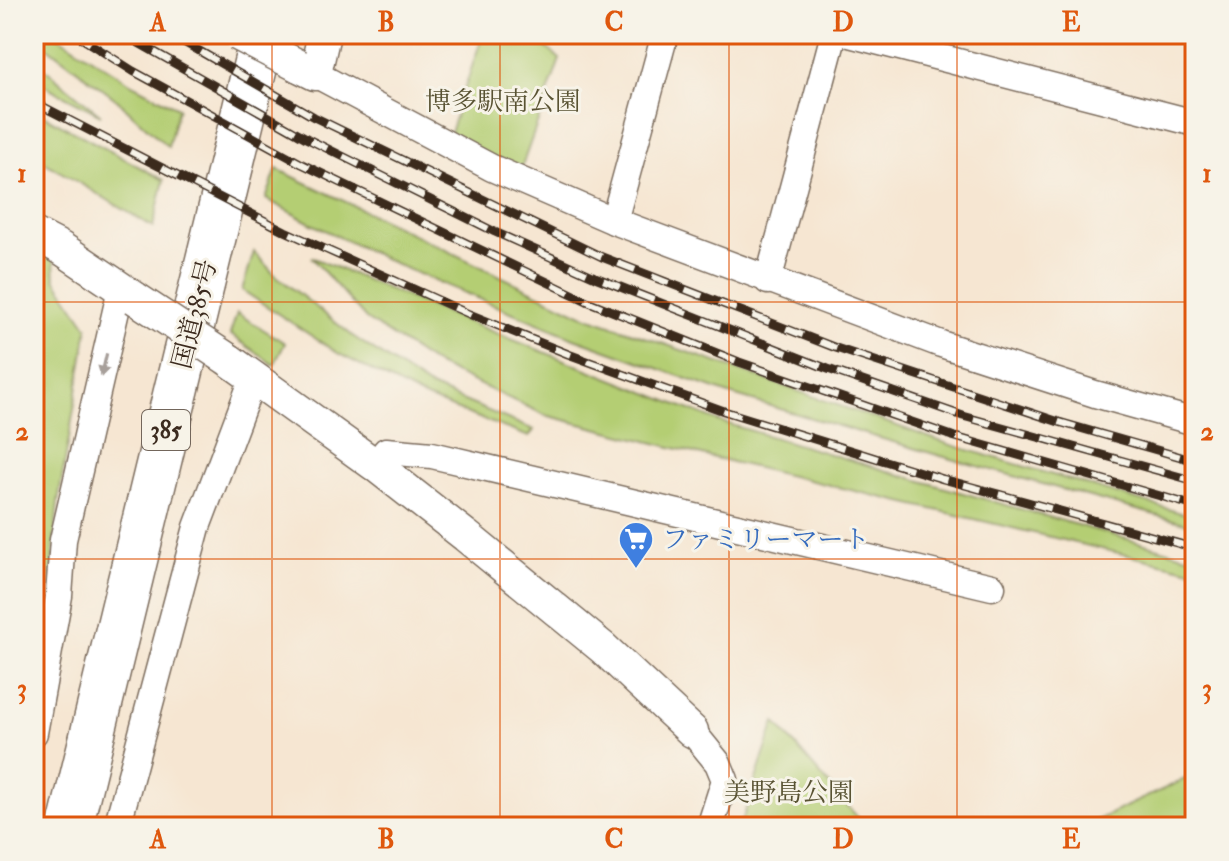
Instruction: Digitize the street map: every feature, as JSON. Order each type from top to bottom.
[{"type":"highway","name":"国道385号","points":[[70,827],[263,34]]},
{"type":"street","points":[[237,34],[492,168],[614,221],[941,344],[1095,394],[1195,422]]},
{"type":"street","points":[[307,70],[324,34]]},
{"type":"street","points":[[614,221],[665,34]]},
{"type":"street","points":[[768,281],[834,34]]},
{"type":"street","points":[[849,34],[1195,123]]},
{"type":"street","points":[[34,234],[61,248],[241,368],[375,465],[603,648],[692,731],[718,763],[725,780],[710,827]]},
{"type":"street","points":[[34,733],[59,596],[63,540],[128,294]]},
{"type":"street","points":[[117,827],[241,368]]},
{"type":"street","points":[[375,465],[386,451],[432,455],[992,587]]},
{"type":"green space","points":[[34,34],[54,34],[132,84],[178,108],[168,147],[117,100]]},
{"type":"green space","name":"博多駅南公園","points":[[483,34],[547,34],[544,46],[560,59],[517,180],[446,144]]},
{"type":"green space","points":[[34,60],[101,115],[34,80]]},
{"type":"green space","points":[[34,110],[164,180],[153,227],[34,156]]},
{"type":"green space","points":[[277,169],[582,315],[948,444],[1195,517],[1195,526],[729,394],[574,338],[402,267],[266,199]]},
{"type":"green space","points":[[34,249],[54,261],[55,279],[88,327],[58,502],[47,620],[34,610]]},
{"type":"green space","points":[[254,252],[274,274],[354,337],[428,386],[534,430],[529,437],[421,396],[339,354],[242,290]]},
{"type":"green space","points":[[311,257],[718,421],[1195,558],[1195,571],[545,415],[437,365],[366,319]]},
{"type":"green space","points":[[237,313],[285,343],[274,365],[230,334]]},
{"type":"green space","name":"美野島公園","points":[[775,722],[866,827],[740,827]]},
{"type":"green space","points":[[1185,779],[1195,779],[1195,827],[1082,827]]},
{"type":"railway","points":[[75,34],[133,71],[302,164],[587,301],[739,362],[952,436],[1195,506]]},
{"type":"railway","points":[[123,34],[308,139],[495,232],[595,277],[828,369],[963,416],[1195,481]]},
{"type":"railway","points":[[170,34],[314,117],[602,257],[836,348],[1059,422],[1195,461]]},
{"type":"railway","points":[[34,102],[285,231],[469,314],[568,354],[724,411],[943,479],[1195,548]]},
{"type":"place","name":"ファミリーマート","points":[[636,570]]}]
